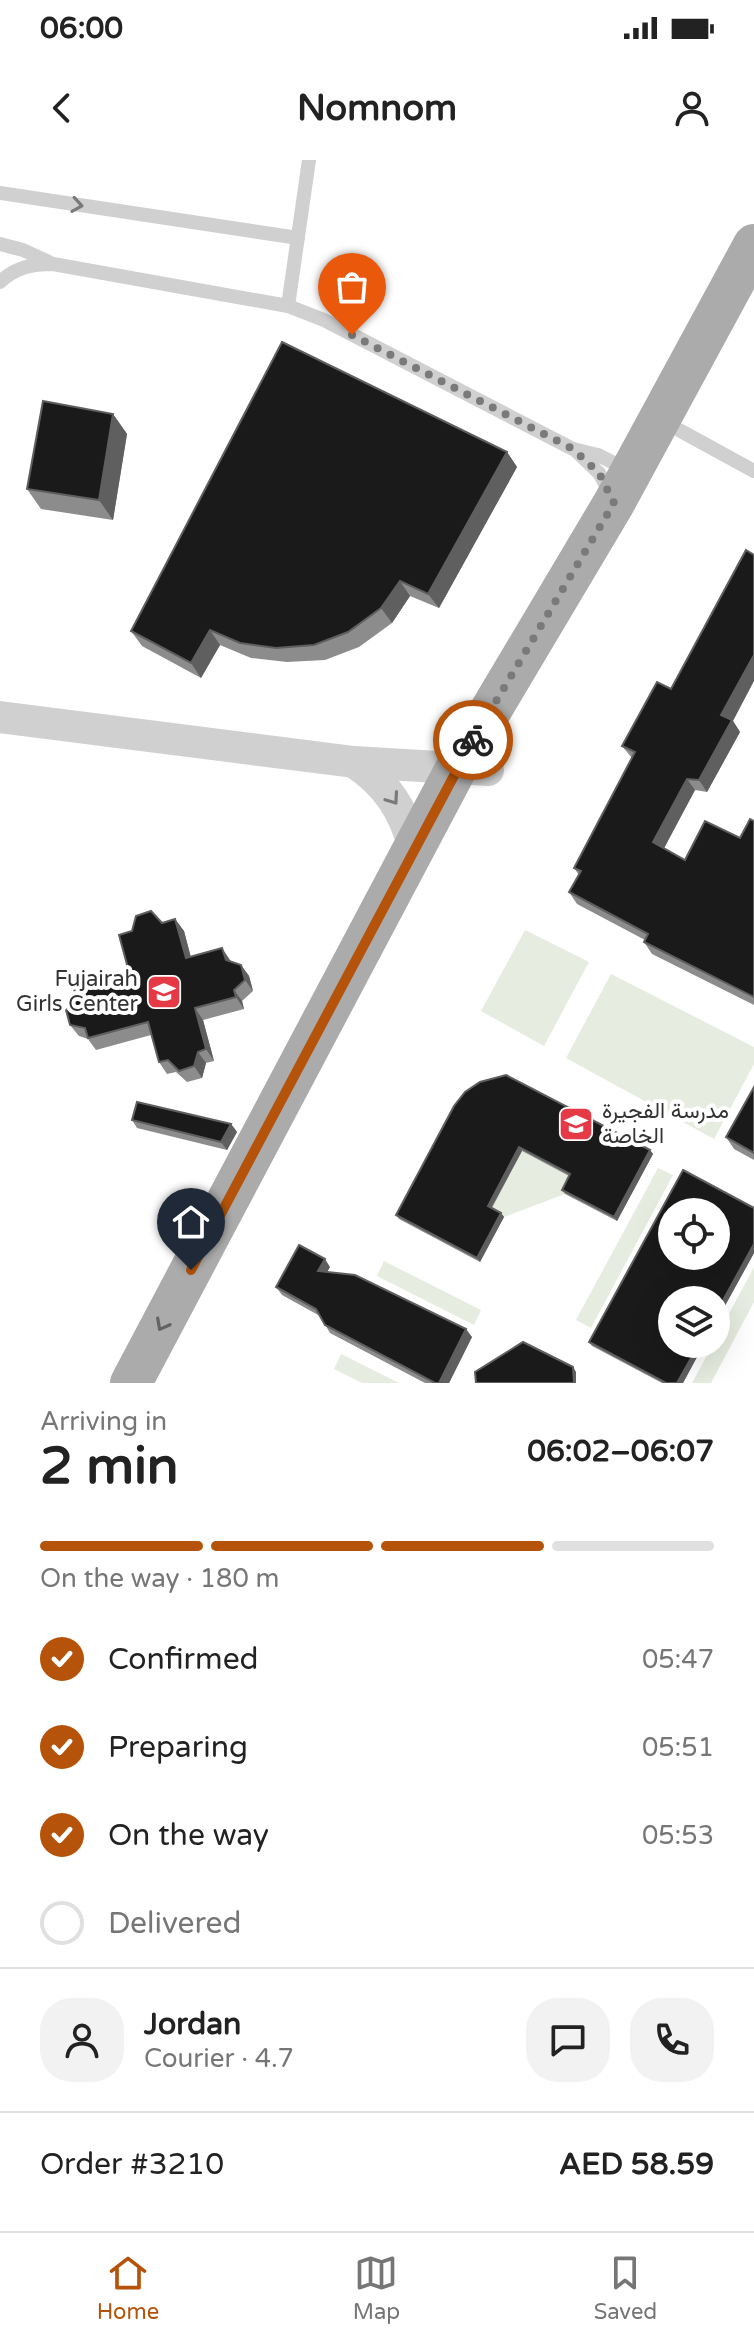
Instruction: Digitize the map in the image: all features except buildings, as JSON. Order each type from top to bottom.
[{"type":"main road","points":[[163,1383],[433,870],[473,769],[631,486],[754,245]]},
{"type":"main road","points":[[631,486],[679,430],[754,294]]},
{"type":"main road","points":[[131,1383],[414,848],[473,769]]},
{"type":"street","points":[[0,717],[354,762],[473,769]]},
{"type":"street","points":[[354,762],[382,784],[393,798],[406,821],[414,848]]},
{"type":"lane","points":[[288,306],[309,160]]},
{"type":"lane","points":[[0,193],[298,238]]},
{"type":"lane","points":[[0,244],[23,250],[53,264]]},
{"type":"lane","points":[[0,282],[18,269],[35,264],[53,264],[288,306],[324,320],[573,449],[598,455],[631,486]]},
{"type":"lane","points":[[679,430],[754,471]]},
{"type":"lane","points":[[573,449],[599,473],[631,486]]},
{"type":"shaded area","points":[[525,930],[589,962],[544,1046],[481,1011]]},
{"type":"shaded area","points":[[611,974],[754,1047],[754,1064],[714,1139],[566,1058]]},
{"type":"shaded area","points":[[522,1151],[573,1178],[565,1194],[504,1217],[490,1210]]},
{"type":"shaded area","points":[[658,1168],[673,1175],[591,1328],[576,1320]]},
{"type":"shaded area","points":[[384,1261],[481,1310],[474,1325],[377,1276]]},
{"type":"shaded area","points":[[754,1267],[754,1302],[730,1347],[730,1312]]},
{"type":"shaded area","points":[[341,1354],[399,1383],[362,1383],[334,1369]]},
{"type":"shaded area","points":[[705,1358],[724,1358],[711,1383],[692,1383]]},
{"type":"way so far","points":[[352,335],[573,449],[599,473],[614,503],[473,740]]},
{"type":"place","name":"Fujairah Girls Center","points":[[164,992]]},
{"type":"place","name":"مدرسة الفجيرة الخاصة","points":[[576,1124]]},
{"type":"route","points":[[191,1270],[473,740]]}]
